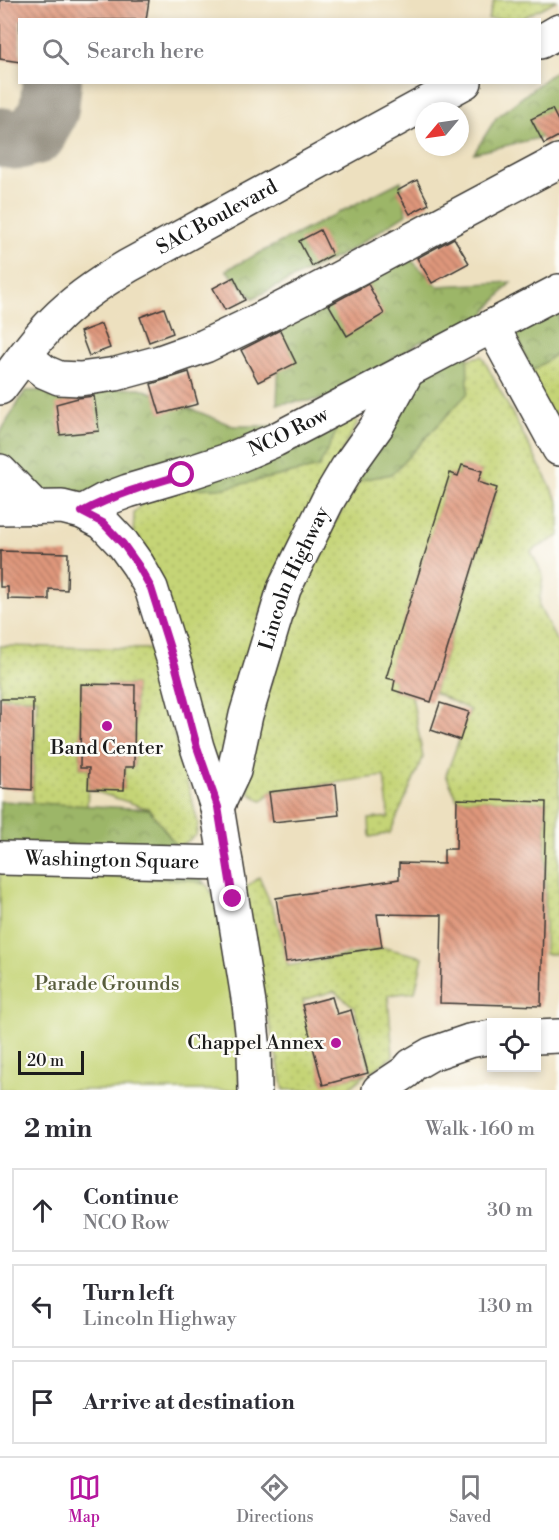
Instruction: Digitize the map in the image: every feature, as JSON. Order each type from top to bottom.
[{"type":"street","points":[[541,41],[559,31]]},
{"type":"street","name":"SAC Boulevard","points":[[0,388],[40,336],[85,293],[128,266],[461,84]]},
{"type":"street","points":[[25,356],[45,372],[59,378],[80,379],[116,374],[205,346],[306,296],[559,161]]},
{"type":"street","name":"NCO Row","points":[[82,512],[128,491],[221,462],[275,441],[559,291]]},
{"type":"street","points":[[492,326],[559,449]]},
{"type":"street","name":"Lincoln Highway","points":[[218,807],[234,771],[246,715],[284,589],[328,500],[347,468],[377,426],[408,370]]},
{"type":"street","points":[[0,471],[36,508]]},
{"type":"street","points":[[0,508],[62,507],[82,512],[103,523],[123,544],[151,588],[197,747],[218,807],[249,1004],[255,1090]]},
{"type":"street","name":"Washington Square","points":[[0,858],[226,863]]},
{"type":"street","points":[[541,1037],[559,1036]]},
{"type":"street","points":[[379,1090],[431,1054],[469,1041],[487,1038]]},
{"type":"street","points":[[254,1050],[267,1090]]},
{"type":"green space","points":[[494,0],[557,0],[523,18],[488,18]]},
{"type":"green space","points":[[559,68],[559,131],[556,134],[474,153],[496,118]]},
{"type":"green space","points":[[401,181],[406,214],[347,252],[253,298],[226,270]]},
{"type":"green space","points":[[407,256],[438,286],[511,282],[467,334],[468,393],[392,474],[351,482],[425,339],[328,399],[277,404],[281,318]]},
{"type":"green space","points":[[559,300],[559,352],[532,371],[514,329]]},
{"type":"green space","points":[[559,312],[559,434],[515,348]]},
{"type":"green space","points":[[482,356],[559,503],[559,536],[531,551],[543,576],[539,606],[559,646],[559,954],[545,954],[546,802],[457,799],[446,775],[470,710],[434,692],[497,489],[478,482],[481,471],[462,466],[458,476],[450,474],[387,677],[395,680],[393,690],[412,696],[423,758],[390,833],[370,837],[369,819],[389,817],[384,776],[273,791],[262,801],[249,793],[251,759],[285,624],[311,562],[371,462],[429,384],[468,359]]},
{"type":"green space","points":[[140,388],[233,426],[339,426],[319,467],[224,488],[33,494],[0,457],[0,433],[25,391]]},
{"type":"green space","points":[[351,417],[358,422],[271,583],[235,693],[221,762],[212,761],[133,538],[134,513],[147,498]]},
{"type":"green space","points":[[0,646],[151,649],[198,823],[196,835],[178,848],[149,809],[88,789],[87,806],[32,805],[37,698],[0,697]],"holes":[[[81,684],[135,685],[134,767],[125,767],[124,789],[88,789],[89,768],[80,768]]]},
{"type":"green space","points":[[0,801],[149,809],[211,892],[0,954]]},
{"type":"green space","name":"Parade Grounds","points":[[0,873],[189,880],[207,885],[216,901],[235,1020],[240,1090],[0,1090]]},
{"type":"green space","points":[[259,877],[275,914],[288,966],[385,948],[423,957],[415,992],[388,995],[393,1056],[371,1072],[354,1007],[334,991],[303,1000],[323,1084],[366,1074],[347,1090],[284,1090],[252,944],[245,888]]},
{"type":"building","points":[[0,0],[149,0],[146,18],[18,18],[18,62],[0,59]]},
{"type":"building","points":[[552,109],[559,123],[559,136],[544,144],[531,119]]},
{"type":"building","points":[[417,180],[429,204],[410,214],[397,191]]},
{"type":"building","points":[[320,230],[332,255],[312,266],[299,241]]},
{"type":"building","points":[[454,238],[469,263],[432,283],[417,258]]},
{"type":"building","points":[[234,277],[245,300],[225,310],[213,288]]},
{"type":"building","points":[[368,284],[384,314],[347,336],[329,305]]},
{"type":"building","points":[[164,308],[173,333],[149,342],[140,317]]},
{"type":"building","points":[[101,324],[110,348],[89,356],[80,332]]},
{"type":"building","points":[[280,330],[296,363],[258,382],[241,350]]},
{"type":"building","points":[[189,372],[198,404],[160,414],[151,384]]},
{"type":"building","points":[[94,396],[99,431],[60,435],[56,404]]},
{"type":"building","points":[[462,465],[482,471],[478,482],[497,488],[431,702],[393,690],[395,680],[386,678],[450,473],[458,476]]},
{"type":"building","points":[[0,551],[68,553],[67,590],[49,589],[49,600],[8,599],[8,587],[0,587]]},
{"type":"building","name":"Band Center","points":[[81,684],[135,685],[134,767],[125,767],[124,790],[88,789],[89,768],[80,768]]},
{"type":"building","points":[[0,699],[33,699],[32,790],[0,788]]},
{"type":"building","points":[[440,703],[469,712],[460,740],[431,730]]},
{"type":"building","points":[[336,784],[339,815],[273,822],[269,792]]},
{"type":"building","points":[[457,799],[546,802],[541,1006],[440,1003],[442,915],[377,914],[382,947],[286,962],[276,898],[399,879],[399,863],[444,864],[444,849],[456,849]]},
{"type":"building","name":"Chappel Annex","points":[[332,997],[337,1014],[351,1010],[368,1073],[323,1085],[302,1005]]},
{"type":"taxiway","points":[[0,137],[17,140],[36,135],[49,109],[52,84]]},
{"type":"place","name":"Band Center","points":[[107,726]]},
{"type":"place","name":"Chappel Annex","points":[[336,1043]]},
{"type":"route","points":[[182,475],[128,491],[82,512],[103,523],[123,544],[151,588],[197,747],[218,807],[233,899]]}]
